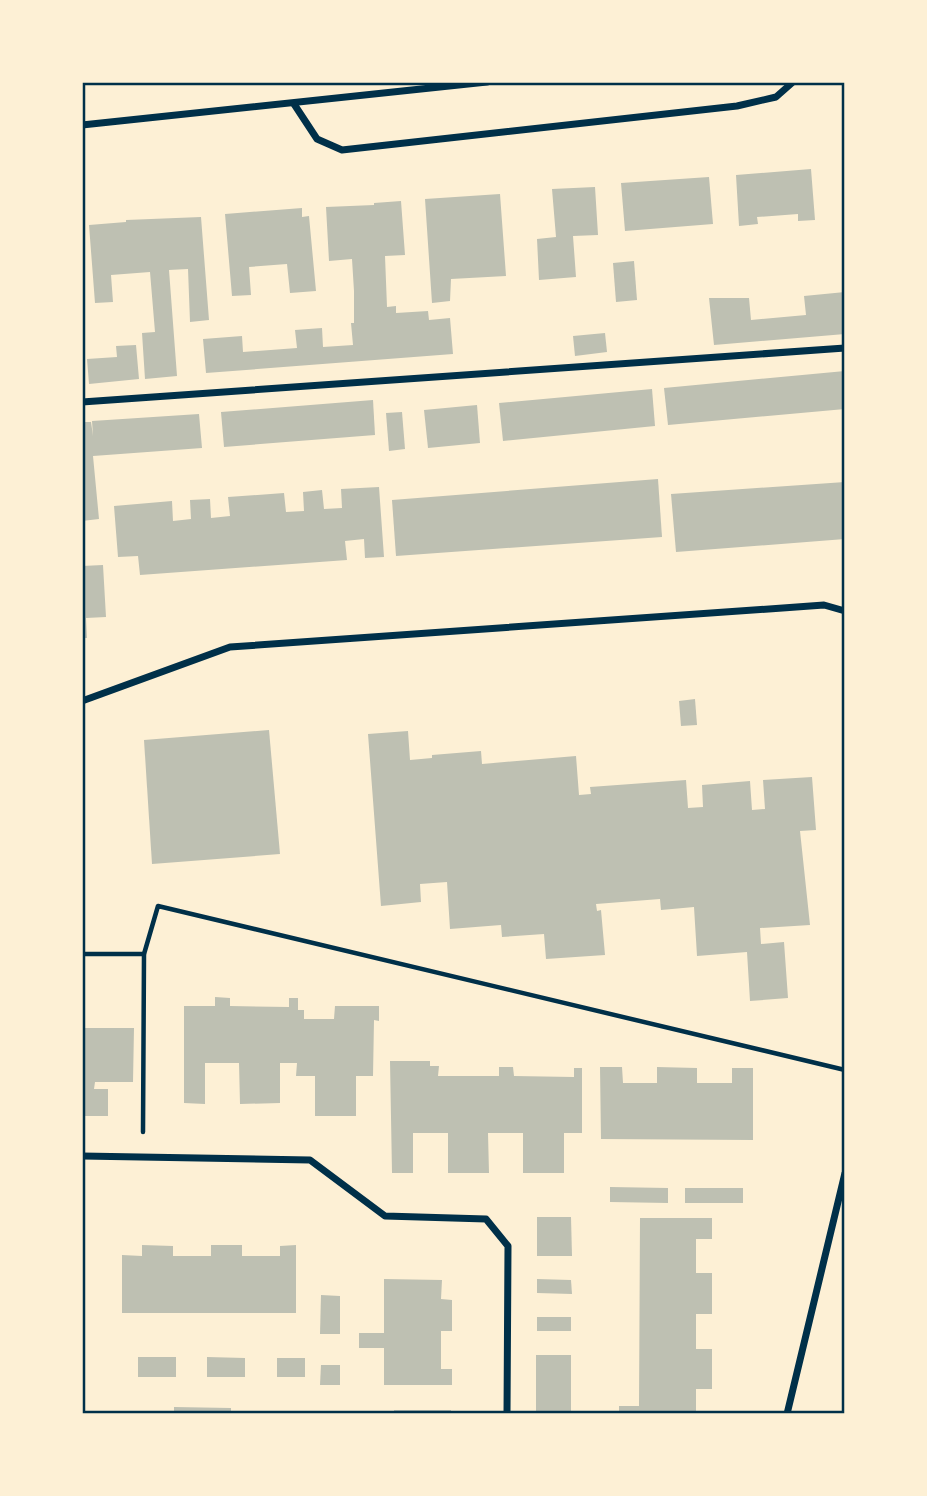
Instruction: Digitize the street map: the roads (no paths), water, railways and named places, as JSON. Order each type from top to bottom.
[{"type":"street","points":[[82,125],[487,82]]},
{"type":"street","points":[[294,104],[317,139],[342,150],[737,106],[776,97],[793,82]]},
{"type":"street","points":[[82,402],[845,348]]},
{"type":"street","points":[[82,701],[230,647],[824,604],[845,611]]},
{"type":"street","points":[[82,1156],[310,1160],[385,1216],[486,1219],[508,1246],[507,1414]]},
{"type":"street","points":[[787,1414],[845,1172]]}]
